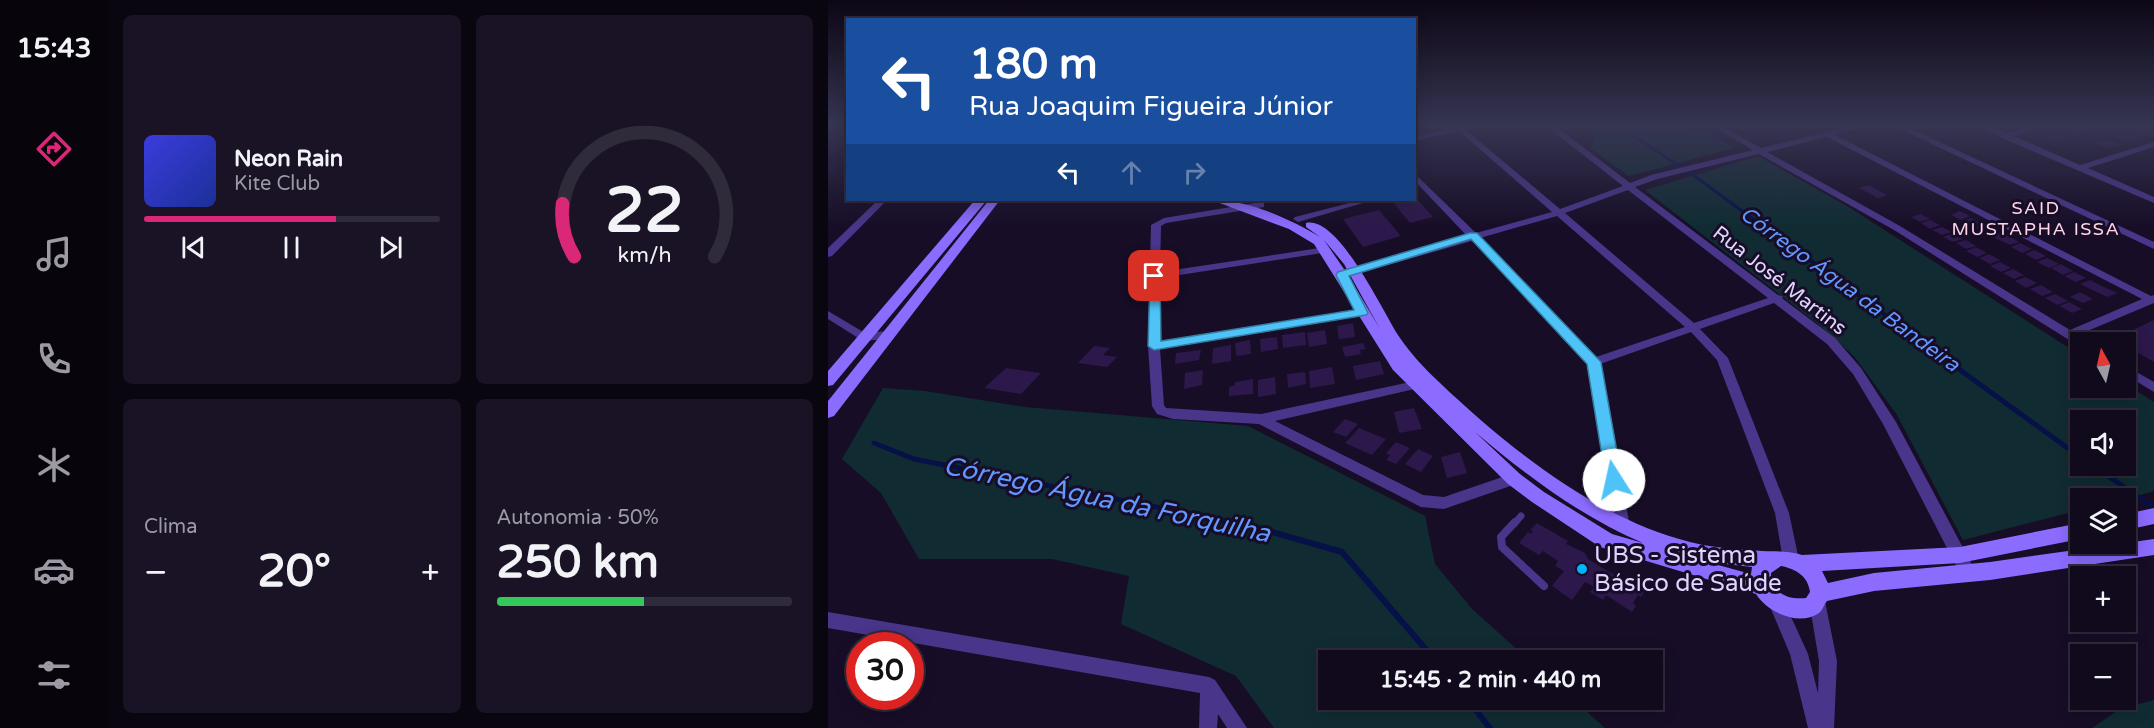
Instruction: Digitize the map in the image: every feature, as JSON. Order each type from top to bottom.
[{"type":"street","points":[[1495,159],[1692,327],[1722,358],[1782,513],[1788,561]]},
{"type":"street","name":"Rua José Martins","points":[[1594,159],[1778,298],[1831,341],[1857,370],[1889,422],[1969,574]]},
{"type":"street","points":[[1349,273],[1474,235],[1557,213],[1654,177],[1732,159]]},
{"type":"street","points":[[1775,159],[1897,228],[2069,335],[2152,299]]},
{"type":"street","points":[[1877,159],[2152,299]]},
{"type":"street","points":[[1968,159],[2154,246]]},
{"type":"street","points":[[2058,159],[2154,200]]},
{"type":"street","points":[[2079,168],[2107,159]]},
{"type":"street","points":[[1620,179],[1654,177]]},
{"type":"street","points":[[1419,186],[1474,235],[1594,362],[1622,528]]},
{"type":"street","points":[[828,254],[882,201]]},
{"type":"street","points":[[828,381],[980,201]]},
{"type":"street","points":[[828,411],[993,201]]},
{"type":"street","points":[[1228,201],[1251,204],[1298,219],[1330,238],[1349,273],[1400,348],[1456,407],[1532,471],[1579,504],[1622,528],[1727,558],[1788,561],[1960,555],[2070,533]]},
{"type":"street","points":[[1298,219],[1365,201]]},
{"type":"street","points":[[1415,385],[1261,419],[1173,414],[1162,411],[1156,402],[1154,346],[1154,276],[1158,223],[1251,204],[1302,231],[1326,250],[1349,273],[1362,313],[1383,345],[1415,385],[1514,479],[1564,515],[1607,541],[1763,587],[1776,602],[1799,654],[1817,728]]},
{"type":"street","points":[[1154,276],[1326,250]]},
{"type":"street","points":[[1594,362],[1778,298]]},
{"type":"street","points":[[1154,346],[1362,313]]},
{"type":"street","points":[[828,314],[864,337],[887,335]]},
{"type":"street","points":[[2136,376],[2154,388]]},
{"type":"street","points":[[1261,419],[1421,501],[1444,503],[1514,479]]},
{"type":"street","points":[[2136,520],[2154,516]]},
{"type":"street","points":[[1776,602],[1795,609],[1804,609],[1819,598],[1840,588],[1969,574],[2154,548]]},
{"type":"street","points":[[1763,587],[1761,570],[1788,561],[1816,578],[1828,662],[1825,728]]},
{"type":"street","points":[[828,620],[1209,686],[1238,728]]},
{"type":"street","points":[[1208,728],[1209,686]]},
{"type":"lane","points":[[1521,516],[1501,537],[1502,547],[1544,586]]},
{"type":"green space","points":[[1605,159],[1693,159],[1629,176]]},
{"type":"green space","points":[[1748,159],[1763,159],[1847,206],[2070,349],[2070,398],[2136,398],[2136,390],[2154,402],[2154,491],[2136,496],[2136,488],[2070,488],[2070,513],[1963,540],[1897,415],[1854,356],[1819,325],[1645,190]]},
{"type":"green space","points":[[883,388],[925,391],[1025,407],[1248,426],[1425,516],[1435,564],[1472,609],[1518,650],[1318,650],[1318,710],[1585,710],[1605,728],[1274,728],[1236,676],[1121,624],[1129,576],[1052,559],[919,559],[881,493],[842,459]]},
{"type":"green space","points":[[2154,700],[2154,728],[2092,728],[2119,710],[2136,710],[2136,705]]},
{"type":"building","points":[[1869,185],[1887,195],[1878,198],[1859,188]]},
{"type":"building","points":[[1416,198],[1433,217],[1410,223],[1392,201],[1416,201]]},
{"type":"building","points":[[1379,210],[1401,236],[1363,247],[1343,219]]},
{"type":"building","points":[[1960,211],[1970,216],[1961,220],[1951,215]]},
{"type":"building","points":[[1921,214],[1930,219],[1920,222],[1911,217]]},
{"type":"building","points":[[1971,218],[1981,223],[1972,227],[1962,221]]},
{"type":"building","points":[[1930,220],[1940,225],[1930,229],[1921,223]]},
{"type":"building","points":[[1984,224],[1994,229],[1984,233],[1974,227]]},
{"type":"building","points":[[1942,227],[1952,232],[1942,235],[1932,230]]},
{"type":"building","points":[[1996,230],[2019,242],[2010,245],[1986,234]]},
{"type":"building","points":[[1953,233],[1963,239],[1953,242],[1943,237]]},
{"type":"building","points":[[1966,240],[1976,246],[1966,249],[1956,243]]},
{"type":"building","points":[[2020,243],[2032,249],[2022,253],[2011,247]]},
{"type":"building","points":[[1976,247],[1987,253],[1977,257],[1966,251]]},
{"type":"building","points":[[2034,250],[2046,256],[2036,260],[2025,254]]},
{"type":"building","points":[[1989,254],[2000,260],[1990,264],[1979,258]]},
{"type":"building","points":[[2047,258],[2059,264],[2049,268],[2037,262]]},
{"type":"building","points":[[2000,262],[2011,268],[2001,272],[1990,266]]},
{"type":"building","points":[[2061,264],[2073,271],[2063,275],[2051,268]]},
{"type":"building","points":[[2013,269],[2024,275],[2014,279],[2003,273]]},
{"type":"building","points":[[2074,272],[2086,278],[2076,282],[2064,276]]},
{"type":"building","points":[[2025,277],[2037,283],[2026,288],[2015,281]]},
{"type":"building","points":[[2090,280],[2117,293],[2107,297],[2080,284]]},
{"type":"building","points":[[2041,285],[2053,292],[2042,296],[2030,289]]},
{"type":"building","points":[[2080,292],[2093,299],[2083,303],[2070,297]]},
{"type":"building","points":[[2055,294],[2068,301],[2057,305],[2045,298]]},
{"type":"building","points":[[2069,302],[2082,309],[2072,313],[2059,306]]},
{"type":"building","points":[[2154,320],[2154,362],[2136,352],[2136,332],[2129,332]]},
{"type":"building","points":[[1353,323],[1355,337],[1339,339],[1337,326]]},
{"type":"building","points":[[1325,330],[1327,344],[1309,347],[1307,333]]},
{"type":"building","points":[[1305,332],[1306,345],[1283,348],[1282,335]]},
{"type":"building","points":[[1277,337],[1278,349],[1261,352],[1260,339]]},
{"type":"building","points":[[1250,340],[1251,354],[1236,356],[1235,343]]},
{"type":"building","points":[[1363,343],[1366,349],[1360,350],[1361,354],[1345,357],[1342,347]]},
{"type":"building","points":[[1231,345],[1231,361],[1212,364],[1213,348]]},
{"type":"building","points":[[1094,346],[1110,348],[1103,355],[1117,357],[1107,367],[1078,363]]},
{"type":"building","points":[[1201,350],[1199,360],[1175,364],[1176,353]]},
{"type":"building","points":[[1380,361],[1384,374],[1356,380],[1353,366]]},
{"type":"building","points":[[1332,367],[1335,384],[1310,388],[1309,371]]},
{"type":"building","points":[[1006,368],[1041,373],[1021,394],[984,388]]},
{"type":"building","points":[[1203,370],[1202,385],[1184,389],[1185,373]]},
{"type":"building","points":[[1305,372],[1306,384],[1288,388],[1287,374]]},
{"type":"building","points":[[1275,377],[1276,394],[1258,397],[1258,380]]},
{"type":"building","points":[[1253,379],[1253,394],[1229,396],[1229,387],[1235,385],[1235,382]]},
{"type":"building","points":[[1414,408],[1422,429],[1399,433],[1394,412]]},
{"type":"building","points":[[1345,419],[1358,424],[1346,437],[1333,432]]},
{"type":"building","points":[[1359,428],[1386,439],[1372,455],[1345,443]]},
{"type":"building","points":[[1396,442],[1410,448],[1396,464],[1386,460],[1390,455],[1386,453]]},
{"type":"building","points":[[1418,449],[1433,456],[1421,472],[1405,464]]},
{"type":"building","points":[[1460,452],[1467,473],[1447,478],[1441,457]]},
{"type":"building","name":"UBS - Sistema Básico de Saúde","points":[[1537,523],[1568,541],[1566,544],[1585,553],[1588,559],[1644,593],[1641,597],[1638,595],[1633,603],[1636,606],[1632,612],[1606,595],[1603,600],[1590,592],[1594,587],[1585,582],[1572,600],[1552,586],[1564,571],[1555,566],[1558,561],[1543,551],[1539,555],[1519,543],[1528,532],[1531,534],[1533,531],[1530,530]]},
{"type":"waterway","name":"Córrego Água da Bandeira","points":[[1669,159],[1768,230]]},
{"type":"waterway","name":"Córrego Água da Bandeira","points":[[1766,228],[1947,360]]},
{"type":"waterway","name":"Córrego Água da Bandeira","points":[[1945,359],[2070,450]]},
{"type":"waterway","name":"Córrego Água da Forquilha","points":[[874,443],[914,459],[1242,524]]},
{"type":"waterway","name":"Córrego Água da Bandeira","points":[[2108,476],[2150,505]]},
{"type":"waterway","name":"Córrego Água da Forquilha","points":[[1237,522],[1342,552],[1426,650]]},
{"type":"waterway","name":"Córrego Água da Forquilha","points":[[1476,710],[1490,728]]},
{"type":"place","name":"UBS - Sistema Básico de Saúde","points":[[1582,569]]},
{"type":"district","name":"SAID MUSTAPHA ISSA","points":[[2036,218]]},
{"type":"route","points":[[1154,276],[1154,346],[1362,313],[1342,275],[1474,235],[1594,362],[1614,480]]}]
